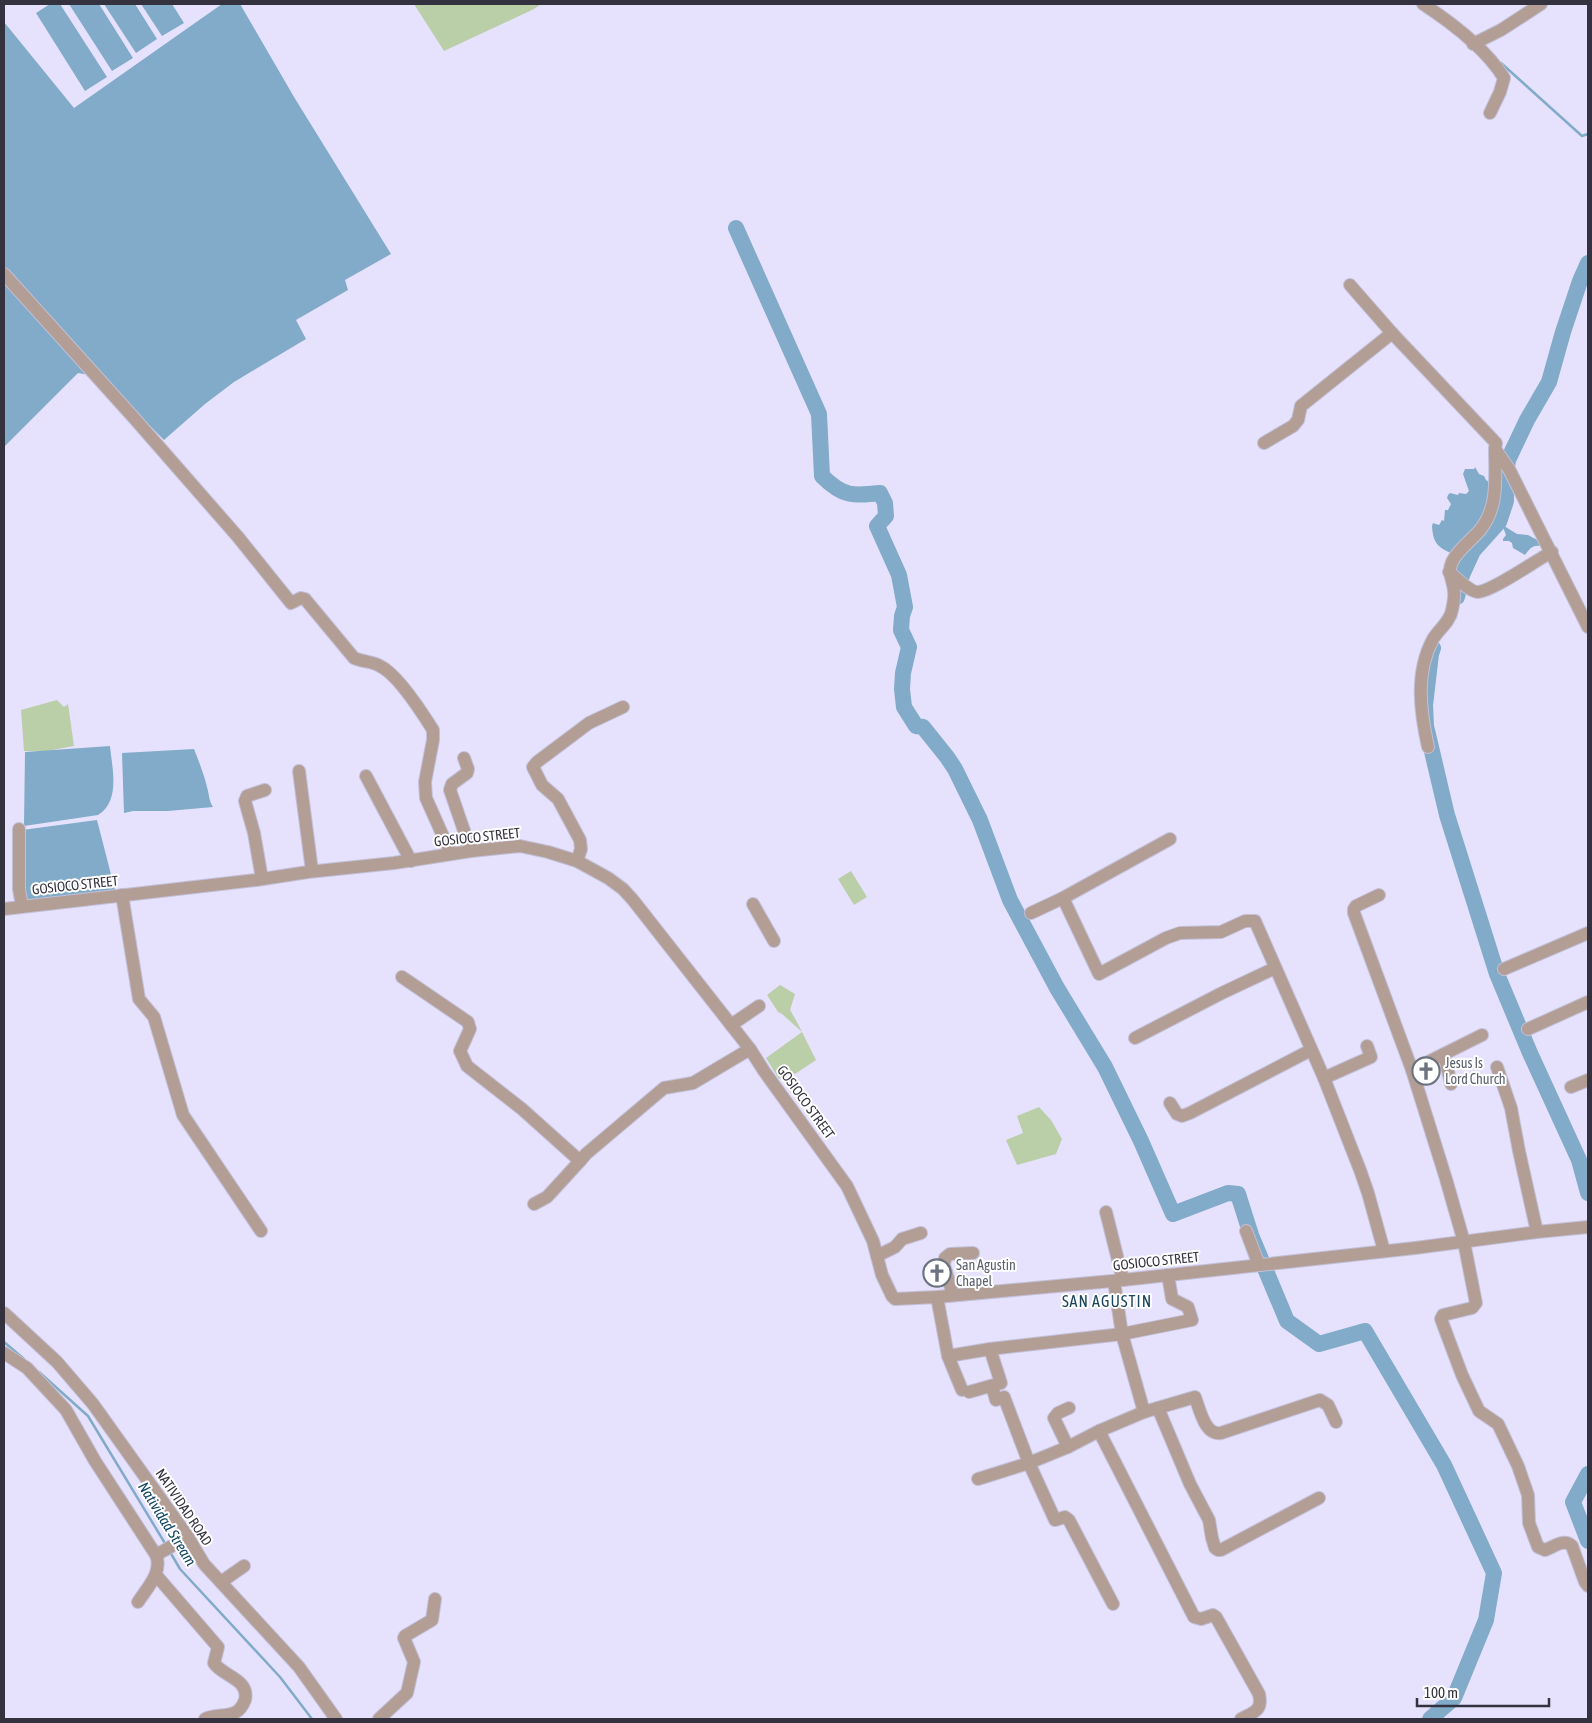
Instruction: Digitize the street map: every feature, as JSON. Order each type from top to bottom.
[{"type":"street","points":[[1423,4],[1448,20],[1496,64],[1504,78],[1490,114]]},
{"type":"street","points":[[1473,44],[1501,30],[1541,4]]},
{"type":"street","points":[[4,274],[170,459],[238,537],[291,603],[301,598],[305,599],[354,658],[382,666],[394,676],[433,730],[433,740],[425,782],[426,798],[451,854]]},
{"type":"street","points":[[1350,285],[1392,333],[1496,443],[1498,452],[1495,497],[1492,509],[1480,530],[1465,544],[1452,561],[1449,572],[1455,592],[1452,613],[1434,638],[1424,660],[1420,706],[1428,747]]},
{"type":"street","points":[[1264,443],[1293,426],[1298,420],[1300,406],[1392,333]]},
{"type":"street","points":[[1498,452],[1509,469],[1552,552],[1588,627]]},
{"type":"street","points":[[1449,572],[1478,592],[1495,586],[1552,552]]},
{"type":"street","points":[[577,861],[581,849],[580,840],[558,798],[542,785],[533,767],[536,762],[589,723],[622,707]]},
{"type":"street","points":[[464,758],[468,769],[467,773],[452,784],[450,790],[471,851]]},
{"type":"street","points":[[299,771],[312,871]]},
{"type":"street","points":[[366,776],[411,860]]},
{"type":"street","points":[[262,879],[254,833],[245,801],[247,796],[265,790]]},
{"type":"street","points":[[19,829],[19,889],[22,906]]},
{"type":"street","points":[[1031,913],[1063,898],[1170,840]]},
{"type":"street","name":"GOSIOCO STREET","points":[[4,909],[262,879],[505,847],[530,847],[577,861],[608,878],[623,889],[682,960],[750,1049],[847,1186],[873,1241],[882,1275],[895,1299],[937,1297],[1168,1275],[1588,1227]]},
{"type":"street","points":[[122,895],[139,999],[154,1018],[183,1115],[261,1231]]},
{"type":"street","points":[[1379,895],[1356,906],[1354,912],[1412,1070],[1464,1242],[1476,1303],[1472,1308],[1443,1315],[1442,1319],[1462,1375],[1479,1411],[1498,1424],[1518,1466],[1528,1495],[1529,1523],[1538,1547],[1545,1550],[1564,1542],[1572,1546],[1588,1586]]},
{"type":"street","points":[[1063,898],[1099,974],[1166,938],[1180,933],[1220,932],[1245,922],[1255,921],[1324,1078],[1368,1193],[1384,1251]]},
{"type":"street","points":[[753,904],[774,941]]},
{"type":"street","points":[[1504,969],[1588,933]]},
{"type":"street","points":[[1135,1038],[1275,968]]},
{"type":"street","points":[[402,977],[468,1022],[470,1029],[460,1051],[467,1066],[522,1109],[580,1161]]},
{"type":"street","points":[[1528,1029],[1588,1002]]},
{"type":"street","points":[[731,1024],[759,1006]]},
{"type":"street","points":[[1412,1070],[1482,1035]]},
{"type":"street","points":[[1324,1078],[1371,1057],[1367,1046]]},
{"type":"street","points":[[534,1204],[547,1197],[586,1154],[664,1088],[693,1082],[750,1049]]},
{"type":"street","points":[[1170,1103],[1177,1114],[1182,1116],[1190,1113],[1311,1050]]},
{"type":"street","points":[[1444,1054],[1451,1084]]},
{"type":"street","points":[[1497,1068],[1511,1108],[1537,1232]]},
{"type":"street","points":[[1571,1087],[1588,1080]]},
{"type":"street","points":[[1106,1212],[1118,1280],[1122,1334],[1144,1412]]},
{"type":"street","points":[[1246,1231],[1262,1265]]},
{"type":"street","points":[[877,1256],[896,1247],[902,1239],[921,1233]]},
{"type":"street","points":[[953,1295],[944,1265],[945,1258],[950,1254],[973,1254]]},
{"type":"street","points":[[948,1356],[990,1348],[1122,1334],[1192,1320],[1188,1307],[1172,1299],[1168,1275]]},
{"type":"street","points":[[937,1297],[948,1356],[965,1391],[1001,1383],[990,1348]]},
{"type":"street","name":"NATIVIDAD ROAD","points":[[4,1314],[57,1362],[93,1404],[188,1537],[204,1564],[299,1667],[336,1719]]},
{"type":"street","points":[[4,1353],[27,1368],[66,1410],[95,1462],[164,1550]]},
{"type":"street","points":[[992,1386],[996,1400],[1004,1397],[1054,1518],[1057,1520],[1065,1517],[1069,1520],[1113,1604]]},
{"type":"street","points":[[978,1479],[1030,1463],[1144,1412],[1195,1398],[1210,1432],[1217,1434],[1320,1400],[1328,1405],[1336,1422]]},
{"type":"street","points":[[1068,1447],[1054,1418],[1058,1413],[1069,1408]]},
{"type":"street","points":[[1158,1408],[1190,1484],[1209,1520],[1212,1538],[1215,1548],[1218,1550],[1319,1498]]},
{"type":"street","points":[[1099,1431],[1194,1617],[1201,1619],[1213,1615],[1216,1617],[1259,1694],[1261,1703],[1259,1707],[1253,1713],[1241,1719]]},
{"type":"street","points":[[138,1602],[156,1575],[158,1562],[164,1550],[188,1537]]},
{"type":"street","points":[[221,1582],[244,1566]]},
{"type":"street","points":[[156,1575],[218,1647],[214,1663],[217,1667],[230,1674],[244,1687],[245,1698],[243,1705],[234,1713],[205,1719]]},
{"type":"street","points":[[379,1719],[407,1693],[414,1662],[404,1638],[432,1620],[436,1600]]},
{"type":"green space","points":[[414,4],[541,4],[444,51]]},
{"type":"green space","points":[[57,700],[64,707],[68,704],[74,746],[47,751],[24,751],[21,710]]},
{"type":"green space","points":[[851,871],[867,897],[854,905],[838,879]]},
{"type":"green space","points":[[780,985],[795,994],[790,1010],[802,1032],[782,1014],[778,1012],[767,995]]},
{"type":"green space","points":[[802,1032],[816,1060],[795,1074],[789,1071],[779,1079],[766,1058]]},
{"type":"green space","points":[[1039,1107],[1051,1120],[1062,1139],[1056,1154],[1017,1165],[1006,1140],[1023,1133],[1017,1116]]},
{"type":"water","points":[[50,4],[60,4],[107,77],[85,91],[36,13]]},
{"type":"water","points":[[69,4],[99,4],[133,58],[112,71]]},
{"type":"water","points":[[104,4],[135,4],[157,39],[136,53]]},
{"type":"water","points":[[141,4],[172,4],[184,23],[162,36]]},
{"type":"water","points":[[222,4],[240,4],[294,97],[391,254],[345,280],[348,290],[296,320],[306,339],[234,382],[205,404],[164,440],[101,377],[78,373],[4,447],[4,22],[74,108]]},
{"type":"water","points":[[1475,467],[1479,474],[1492,484],[1489,505],[1475,527],[1451,553],[1437,543],[1433,536],[1432,526],[1433,523],[1439,525],[1442,520],[1444,521],[1445,510],[1448,510],[1451,504],[1447,498],[1450,493],[1458,495],[1459,493],[1466,494],[1469,491],[1463,474],[1465,469],[1474,469]]},
{"type":"water","points":[[1504,526],[1517,534],[1528,535],[1541,542],[1539,546],[1533,547],[1525,555],[1513,548],[1512,543],[1509,541],[1503,541],[1506,535]]},
{"type":"water","points":[[110,746],[113,784],[110,801],[105,809],[98,815],[24,826],[25,752]]},
{"type":"water","points":[[194,749],[213,807],[124,813],[122,753]]},
{"type":"water","points":[[97,820],[116,894],[23,902],[22,830]]},
{"type":"waterway","points":[[1501,63],[1582,136],[1588,134]]},
{"type":"waterway","points":[[736,228],[819,414],[822,476],[836,488],[849,494],[880,493],[885,503],[886,516],[877,526],[899,575],[905,607],[901,630],[909,647],[903,673],[904,707],[916,726],[923,727],[955,769],[980,820],[1010,900],[1057,988],[1105,1067],[1141,1141],[1173,1214],[1228,1193],[1238,1194],[1251,1235],[1287,1321],[1319,1344],[1365,1331],[1444,1465],[1494,1573],[1486,1620],[1454,1698],[1430,1719]]},
{"type":"waterway","points":[[1457,597],[1462,575],[1473,551],[1499,522],[1506,501],[1508,460],[1527,420],[1549,382],[1563,332],[1588,263]]},
{"type":"waterway","points":[[1433,648],[1425,705],[1426,726],[1447,815],[1497,974],[1530,1053],[1579,1160],[1588,1193]]},
{"type":"waterway","name":"Natividad Stream","points":[[4,1342],[24,1359]]},
{"type":"waterway","name":"Natividad Stream","points":[[39,1372],[88,1416],[166,1545]]},
{"type":"waterway","points":[[1588,1474],[1573,1502],[1588,1541]]},
{"type":"waterway","name":"Natividad Stream","points":[[170,1552],[180,1569],[280,1677],[312,1719]]},
{"type":"place","name":"Jesus Is Lord Church","points":[[1426,1071]]},
{"type":"place","name":"San Agustin Chapel","points":[[937,1273]]},
{"type":"district","name":"SAN AGUSTIN","points":[[1107,1301]]}]
